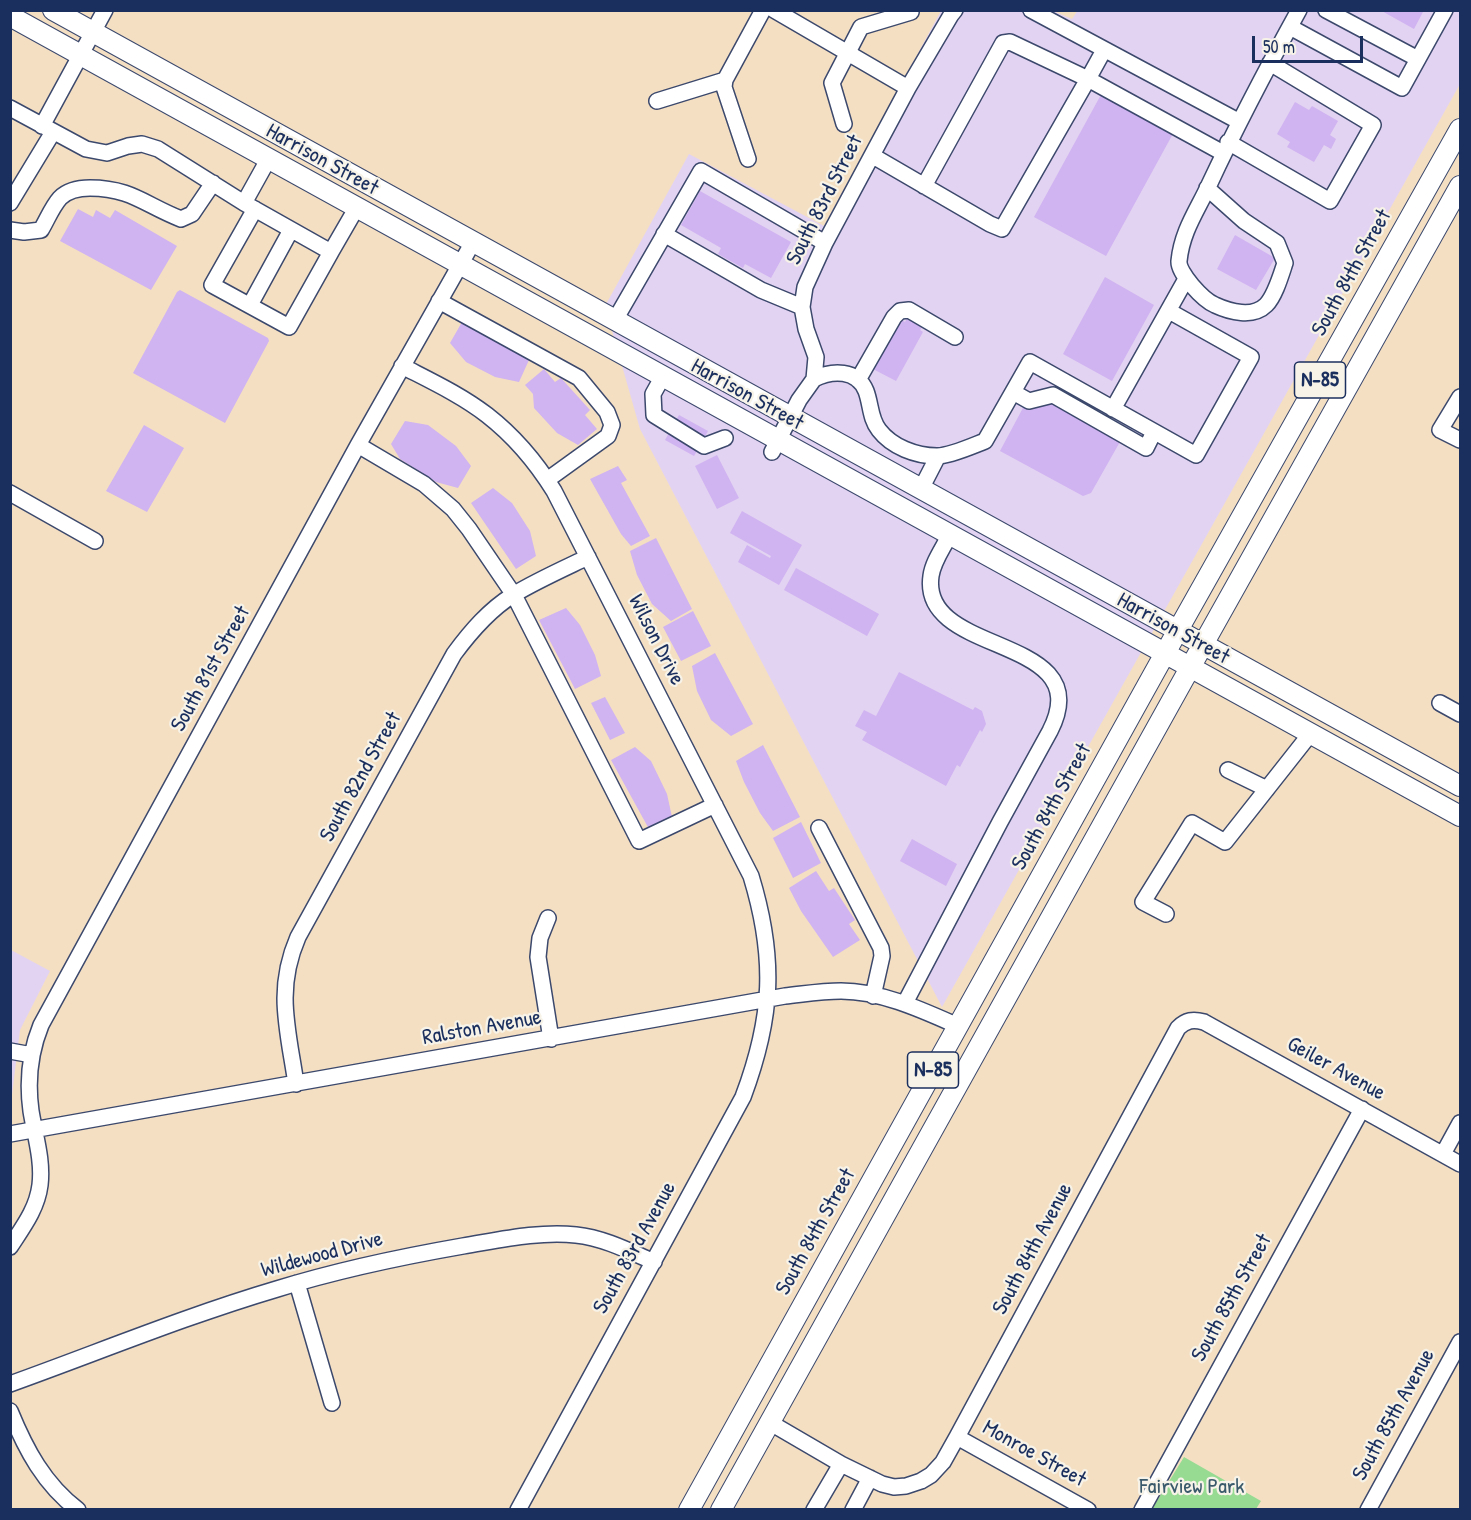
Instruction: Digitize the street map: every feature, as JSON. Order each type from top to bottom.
[{"type":"main road","name":"Harrison Street","points":[[54,10],[1461,786]]},
{"type":"main road","name":"Harrison Street","points":[[10,16],[663,376],[775,446],[950,534],[1461,816]]},
{"type":"main road","name":"South 84th Street","points":[[689,1509],[1178,630],[1461,129]]},
{"type":"main road","name":"N-85","points":[[721,1509],[1461,186]]},
{"type":"main road","points":[[903,1183],[910,1149],[961,1053],[963,1043],[958,1026]]},
{"type":"street","points":[[10,203],[105,10]]},
{"type":"street","points":[[748,159],[724,87],[725,80],[763,10]]},
{"type":"street","points":[[774,10],[908,88]]},
{"type":"street","name":"South 83rd Street","points":[[814,379],[816,357],[806,329],[802,307],[805,287],[825,243],[908,88],[955,10]]},
{"type":"street","points":[[1031,10],[1238,121]]},
{"type":"street","points":[[1208,188],[1244,221],[1277,243],[1285,263],[1280,280],[1266,305],[1244,314],[1213,305],[1186,279],[1179,264],[1185,230],[1208,188],[1238,121],[1299,10]]},
{"type":"street","points":[[1326,10],[1418,59]]},
{"type":"street","points":[[1290,27],[1402,88],[1445,10]]},
{"type":"street","points":[[844,124],[832,83],[861,27],[911,12]]},
{"type":"street","points":[[924,186],[1004,43],[1010,42],[1226,147],[1330,201],[1373,125],[1270,63]]},
{"type":"street","points":[[873,156],[1002,229],[1104,50]]},
{"type":"street","points":[[657,101],[725,80]]},
{"type":"street","points":[[10,108],[86,150],[107,153],[142,144],[158,149],[250,206],[331,252]]},
{"type":"street","points":[[269,158],[250,206],[212,285],[289,327],[357,207]]},
{"type":"street","points":[[615,320],[701,171],[825,243]]},
{"type":"street","points":[[10,230],[24,232],[41,230],[60,198],[75,189],[114,189],[138,197],[163,212],[181,219],[192,214],[213,183]]},
{"type":"street","points":[[250,305],[291,230]]},
{"type":"street","points":[[664,234],[761,290],[802,307]]},
{"type":"street","name":"South 81st Street","points":[[10,1247],[34,1209],[40,1186],[39,1151],[30,1079],[32,1055],[41,1025],[358,445],[473,242]]},
{"type":"street","points":[[1113,409],[1186,279]]},
{"type":"street","points":[[439,301],[579,378],[607,412],[612,425],[608,436],[547,480]]},
{"type":"street","points":[[858,380],[894,317],[900,311],[909,310],[955,337]]},
{"type":"street","points":[[775,446],[806,389],[814,379],[823,374],[840,372],[858,380],[866,391],[874,422],[885,437],[904,449],[938,456],[985,441],[1030,362],[1196,455],[1251,357],[1169,311]]},
{"type":"street","name":"Wilson Drive","points":[[402,366],[486,414],[524,449],[547,480],[572,523],[751,876],[761,907],[768,951],[770,979],[767,1000]]},
{"type":"street","points":[[663,376],[653,394],[654,415],[704,446],[725,438]]},
{"type":"street","points":[[1013,392],[1029,401],[1053,395],[1146,448],[1154,432]]},
{"type":"street","points":[[1460,401],[1440,430],[1461,440]]},
{"type":"street","points":[[358,445],[424,484],[453,508],[469,529],[513,595],[639,841],[715,805]]},
{"type":"street","points":[[921,489],[938,456]]},
{"type":"street","points":[[10,493],[95,541]]},
{"type":"street","points":[[905,1003],[1055,722],[1059,704],[1054,684],[1047,671],[1034,661],[966,630],[950,620],[938,606],[931,576],[950,534]]},
{"type":"street","name":"South 82nd Street","points":[[296,1084],[284,1004],[287,967],[298,937],[454,654],[469,633],[489,613],[513,595],[588,558]]},
{"type":"street","points":[[1440,703],[1461,714]]},
{"type":"street","points":[[1166,914],[1143,902],[1192,824],[1225,842],[1311,733]]},
{"type":"street","points":[[1228,770],[1267,789]]},
{"type":"street","points":[[819,828],[881,948],[882,956],[873,996]]},
{"type":"street","points":[[548,918],[540,938],[537,957],[551,1039]]},
{"type":"street","name":"Ralston Avenue","points":[[10,1134],[820,992],[844,991],[905,1003],[958,1026]]},
{"type":"street","name":"South 83rd Avenue","points":[[518,1509],[743,1097],[752,1074],[763,1031],[767,1000]]},
{"type":"street","name":"Geiler Avenue","points":[[1187,1021],[1204,1022],[1461,1164]]},
{"type":"street","name":"South 84th Avenue","points":[[870,1478],[894,1487],[906,1486],[921,1481],[938,1468],[957,1437],[1178,1028],[1187,1021]]},
{"type":"street","points":[[10,1051],[32,1055]]},
{"type":"street","name":"South 85th Street","points":[[1142,1509],[1362,1109]]},
{"type":"street","points":[[1443,1154],[1461,1123]]},
{"type":"street","name":"Wildewood Drive","points":[[10,1384],[210,1311],[297,1283],[429,1252],[553,1234],[577,1235],[600,1240],[654,1262]]},
{"type":"street","points":[[297,1283],[332,1403]]},
{"type":"street","name":"South 85th Avenue","points":[[1368,1509],[1461,1342]]},
{"type":"street","points":[[10,1411],[22,1440],[39,1471],[78,1509]]},
{"type":"street","points":[[769,1422],[840,1464],[870,1478],[853,1509]]},
{"type":"street","name":"Monroe Street","points":[[957,1437],[1088,1509]]},
{"type":"street","points":[[814,1509],[840,1464]]},
{"type":"shaded area","points":[[1078,10],[1460,11],[1460,84],[942,1007],[640,429],[605,306],[689,154],[824,226],[941,11],[1053,11],[1072,19]]},
{"type":"shaded area","points":[[11,950],[50,971],[20,1030],[11,1103]]},
{"type":"green space","name":"Fairview Park","points":[[1184,1457],[1261,1501],[1256,1509],[1152,1509]]},
{"type":"building","points":[[1380,10],[1424,10],[1414,29]]},
{"type":"building","points":[[1103,91],[1175,130],[1106,256],[1034,217]]},
{"type":"building","points":[[1295,102],[1309,110],[1312,106],[1338,121],[1330,135],[1336,139],[1331,149],[1324,145],[1314,162],[1287,147],[1290,142],[1277,134]]},
{"type":"building","points":[[700,191],[791,242],[771,278],[745,264],[743,268],[718,254],[721,248],[681,225]]},
{"type":"building","points":[[78,209],[93,217],[96,210],[110,218],[115,210],[177,246],[151,290],[60,241]]},
{"type":"building","points":[[1235,235],[1275,258],[1256,290],[1217,269]]},
{"type":"building","points":[[1105,277],[1154,305],[1112,381],[1063,354]]},
{"type":"building","points":[[180,290],[268,338],[269,341],[225,423],[133,373]]},
{"type":"building","points":[[909,315],[924,324],[920,330],[923,332],[896,381],[871,368],[900,319],[905,322]]},
{"type":"building","points":[[462,322],[529,360],[519,382],[495,377],[466,362],[450,343]]},
{"type":"building","points":[[544,369],[555,382],[561,378],[590,410],[585,415],[597,429],[578,445],[557,433],[534,408],[533,394],[525,385]]},
{"type":"building","points":[[1045,388],[1048,400],[1121,440],[1091,493],[1083,496],[1000,451],[1024,406],[1036,403],[1033,391]]},
{"type":"building","points":[[679,415],[708,431],[694,456],[665,440]]},
{"type":"building","points":[[405,421],[428,425],[456,446],[471,466],[458,488],[436,482],[400,459],[391,444]]},
{"type":"building","points":[[144,425],[184,448],[147,512],[106,491]]},
{"type":"building","points":[[717,455],[739,498],[717,509],[695,466]]},
{"type":"building","points":[[618,466],[627,480],[621,483],[650,536],[631,546],[621,534],[590,479]]},
{"type":"building","points":[[493,488],[512,503],[530,531],[536,556],[516,569],[471,503]]},
{"type":"building","points":[[742,511],[802,545],[779,585],[738,562],[747,545],[770,558],[771,556],[730,533]]},
{"type":"building","points":[[656,538],[692,609],[671,621],[652,604],[637,575],[630,551]]},
{"type":"building","points":[[796,568],[879,614],[867,636],[784,590]]},
{"type":"building","points":[[566,608],[580,625],[595,655],[601,676],[575,689],[539,620]]},
{"type":"building","points":[[693,611],[711,646],[681,661],[663,627]]},
{"type":"building","points":[[715,653],[753,724],[731,736],[711,720],[697,691],[692,666]]},
{"type":"building","points":[[899,672],[973,710],[975,707],[982,711],[986,724],[982,732],[980,730],[960,767],[957,765],[946,786],[862,740],[867,732],[855,726],[864,710],[876,716]]},
{"type":"building","points":[[605,697],[625,733],[610,740],[591,703]]},
{"type":"building","points":[[763,745],[800,817],[773,831],[760,813],[736,761]]},
{"type":"building","points":[[635,747],[651,761],[667,794],[672,817],[649,829],[611,760]]},
{"type":"building","points":[[801,822],[821,863],[793,878],[773,838]]},
{"type":"building","points":[[912,839],[957,864],[946,886],[900,861]]},
{"type":"building","points":[[816,871],[829,891],[834,888],[855,920],[849,924],[860,940],[833,957],[801,911],[789,888]]}]
